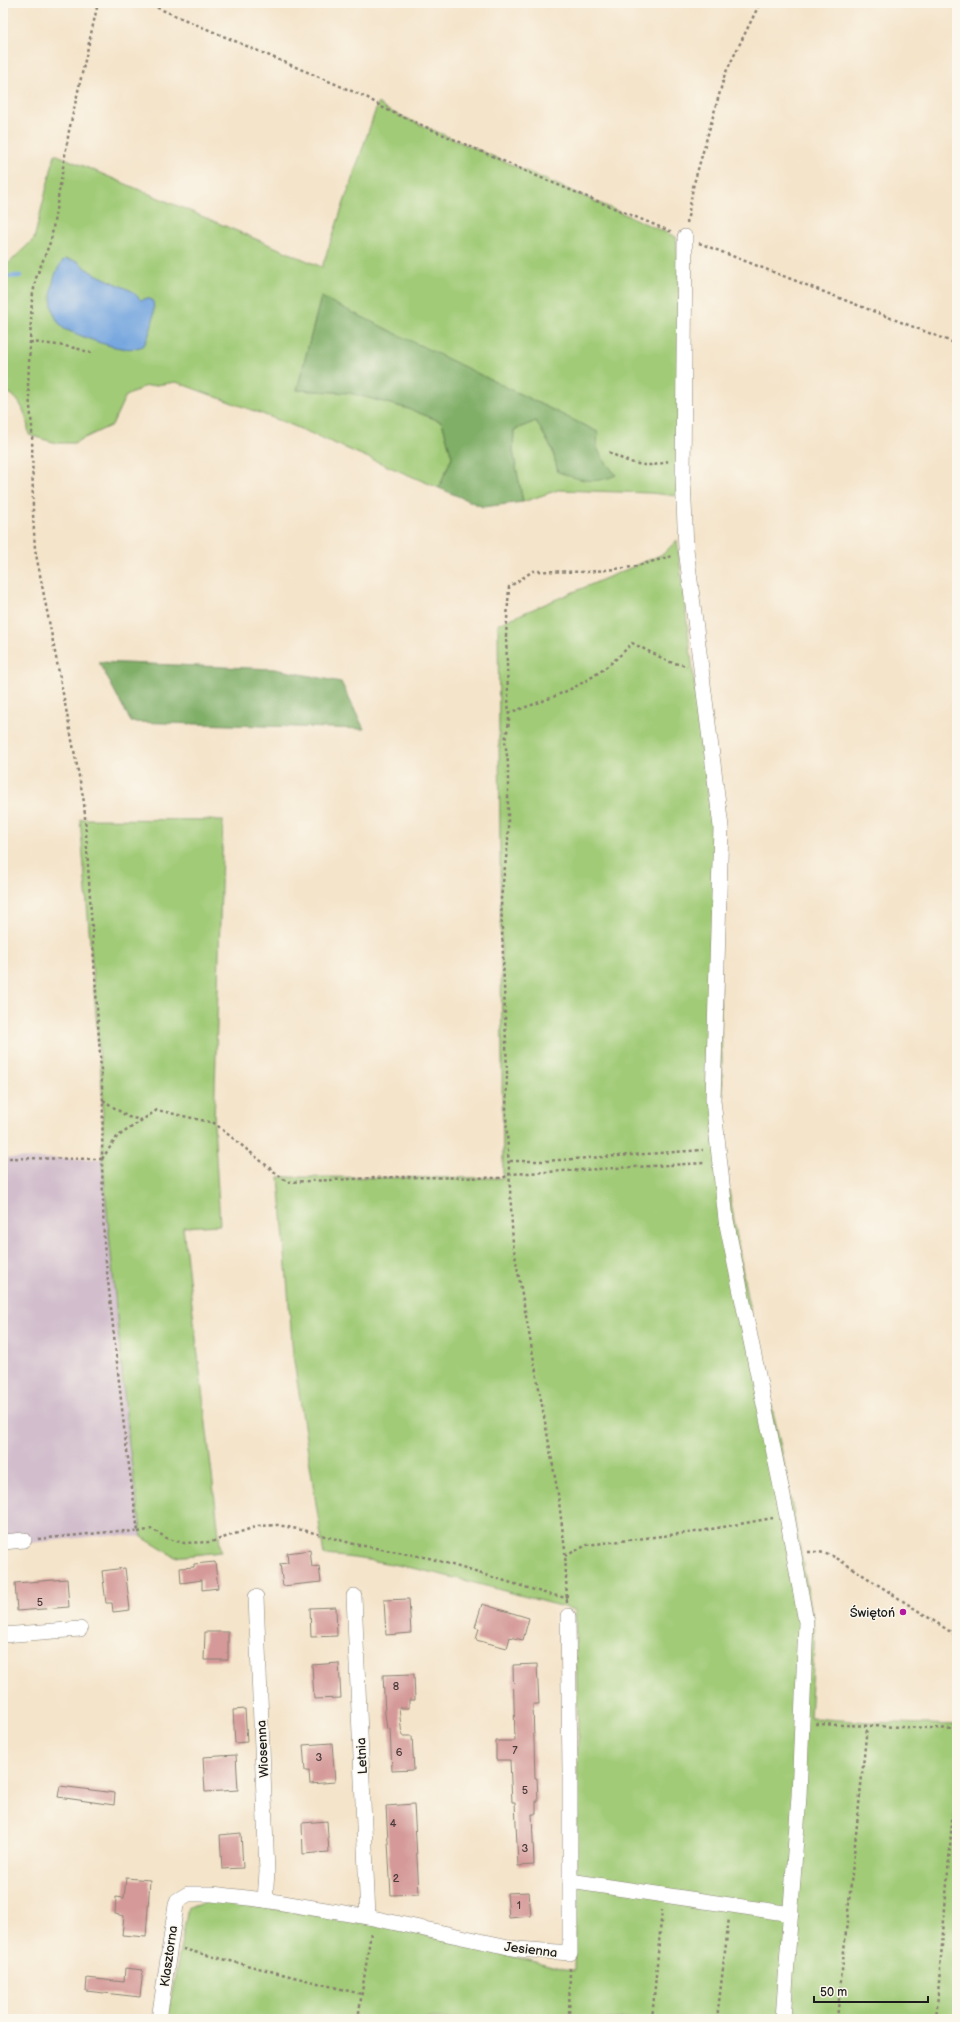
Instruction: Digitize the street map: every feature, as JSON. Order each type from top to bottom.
[{"type":"street","points":[[685,237],[683,455],[686,550],[721,827],[713,1100],[726,1220],[787,1516],[806,1622],[791,1914],[783,2019]]},
{"type":"street","points":[[3,1542],[24,1540]]},
{"type":"street","name":"Letnia","points":[[354,1596],[371,1917]]},
{"type":"street","name":"Wiosenna","points":[[256,1597],[267,1872],[265,1900]]},
{"type":"street","name":"Jesienna","points":[[184,1896],[188,1894],[212,1894],[265,1900],[371,1917],[518,1949],[570,1953],[568,1616]]},
{"type":"street","points":[[3,1635],[80,1629]]},
{"type":"street","points":[[570,1881],[791,1914]]},
{"type":"street","name":"Klasztorna","points":[[159,2019],[176,1905],[184,1896]]},
{"type":"path","points":[[98,3],[69,130],[50,240],[36,278],[32,299],[28,385],[32,427],[35,549],[84,802],[103,1100],[102,1159],[104,1244],[125,1436],[138,1532]]},
{"type":"path","points":[[146,3],[368,98],[385,109],[546,180],[685,237],[957,344]]},
{"type":"path","points":[[685,237],[693,187],[725,74],[760,3]]},
{"type":"path","points":[[30,342],[66,347],[94,354]]},
{"type":"path","points":[[609,452],[627,462],[657,466],[683,455]]},
{"type":"path","points":[[568,1616],[565,1556],[558,1494],[513,1244],[510,1213],[510,1161],[506,1114],[507,1073],[501,898],[508,843],[508,763],[505,741],[508,713],[506,636],[509,587],[533,571],[587,572],[634,567],[667,559],[686,550]]},
{"type":"path","points":[[508,713],[550,700],[589,680],[618,659],[632,643],[670,662],[701,669]]},
{"type":"path","points":[[103,1100],[128,1117],[142,1121]]},
{"type":"path","points":[[102,1159],[117,1137],[157,1110],[214,1123],[286,1182],[397,1177],[503,1178],[510,1174],[718,1156]]},
{"type":"path","points":[[510,1161],[718,1156]]},
{"type":"path","points":[[3,1158],[102,1159]]},
{"type":"path","points":[[565,1556],[587,1545],[695,1532],[787,1516]]},
{"type":"path","points":[[24,1540],[119,1531],[138,1532],[152,1529],[168,1539],[179,1542],[211,1542],[258,1526],[278,1525],[354,1544],[429,1558],[548,1594],[567,1598]]},
{"type":"path","points":[[794,1553],[820,1552],[835,1557],[957,1636]]},
{"type":"path","points":[[802,1723],[866,1727],[957,1729]]},
{"type":"path","points":[[838,2019],[866,1727]]},
{"type":"path","points":[[936,2019],[957,1760]]},
{"type":"path","points":[[652,2019],[663,1895]]},
{"type":"path","points":[[717,2019],[731,1906]]},
{"type":"path","points":[[358,2019],[371,1917]]},
{"type":"path","points":[[169,1945],[361,1994]]},
{"type":"path","points":[[569,2019],[570,1953]]},
{"type":"shaded area","points":[[3,1158],[102,1159],[129,1445],[142,1537],[106,1535],[3,1546]]},
{"type":"green space","points":[[378,103],[385,109],[676,237],[679,269],[678,496],[650,493],[558,490],[523,502],[513,451],[514,430],[536,421],[552,449],[558,472],[616,475],[603,459],[597,448],[321,297],[297,390],[350,393],[409,409],[442,422],[452,457],[439,488],[289,424],[176,382],[143,387],[125,397],[112,425],[74,443],[56,443],[29,435],[27,421],[22,408],[15,397],[3,390],[3,265],[8,264],[34,239],[55,154],[322,267]]},
{"type":"green space","points":[[321,297],[598,432],[597,448],[603,459],[616,475],[594,481],[580,479],[558,472],[552,449],[536,421],[514,430],[513,451],[523,502],[483,507],[439,488],[452,457],[442,422],[409,409],[350,393],[297,390]]},
{"type":"green space","points":[[677,540],[716,860],[725,1167],[747,1297],[782,1452],[815,1630],[810,1718],[957,1725],[957,2019],[167,2019],[188,1908],[213,1900],[377,1924],[574,1971],[578,1729],[575,1610],[419,1570],[387,1563],[324,1555],[293,1355],[279,1177],[503,1178],[498,624],[663,554]]},
{"type":"green space","points":[[99,662],[275,669],[341,682],[364,729],[131,722]]},
{"type":"green space","points":[[80,819],[223,820],[214,1123],[220,1225],[183,1227],[221,1552],[175,1557],[142,1537],[129,1445],[102,1159],[103,1100]]},
{"type":"water","points":[[65,259],[77,261],[91,272],[132,291],[141,300],[148,298],[153,301],[154,312],[152,324],[144,345],[127,349],[116,347],[64,329],[55,317],[51,296],[55,275],[60,264]]},
{"type":"building","points":[[310,1550],[312,1567],[319,1566],[321,1582],[283,1586],[280,1564],[288,1563],[287,1553]]},
{"type":"building","points":[[215,1562],[218,1588],[202,1590],[202,1580],[181,1583],[180,1568],[194,1567],[194,1564]]},
{"type":"building","points":[[125,1568],[130,1610],[113,1612],[112,1603],[106,1603],[102,1571]]},
{"type":"building","points":[[67,1579],[69,1607],[17,1611],[15,1583]]},
{"type":"building","points":[[409,1599],[411,1633],[386,1635],[384,1600]]},
{"type":"building","points":[[482,1604],[529,1618],[523,1640],[510,1637],[507,1648],[476,1640],[479,1628],[475,1627]]},
{"type":"building","points":[[336,1607],[337,1636],[311,1637],[310,1608]]},
{"type":"building","points":[[205,1632],[228,1632],[228,1660],[204,1660]]},
{"type":"building","points":[[339,1663],[341,1698],[314,1699],[312,1665]]},
{"type":"building","points":[[537,1664],[539,1704],[533,1704],[535,1778],[537,1778],[538,1801],[536,1801],[536,1814],[532,1814],[534,1865],[518,1866],[515,1802],[512,1802],[510,1760],[496,1760],[496,1741],[515,1741],[513,1665]]},
{"type":"building","points":[[414,1674],[415,1700],[409,1700],[409,1708],[399,1708],[402,1736],[412,1736],[414,1770],[392,1771],[390,1728],[387,1729],[383,1675]]},
{"type":"building","points":[[245,1709],[247,1742],[235,1743],[233,1710]]},
{"type":"building","points":[[332,1743],[335,1782],[310,1784],[309,1771],[305,1771],[303,1745]]},
{"type":"building","points":[[236,1755],[238,1790],[205,1792],[203,1757]]},
{"type":"building","points":[[60,1786],[115,1793],[114,1805],[58,1797]]},
{"type":"building","points":[[414,1804],[419,1894],[391,1895],[386,1806]]},
{"type":"building","points":[[327,1821],[329,1852],[303,1854],[302,1823]]},
{"type":"building","points":[[241,1833],[243,1868],[222,1869],[220,1835]]},
{"type":"building","points":[[126,1878],[150,1880],[146,1937],[122,1935],[124,1916],[115,1914],[116,1897],[124,1898]]},
{"type":"building","points":[[529,1892],[531,1916],[509,1918],[507,1893]]},
{"type":"building","points":[[125,1968],[143,1970],[140,1997],[86,1991],[87,1978],[124,1982]]},
{"type":"waterway","points":[[3,277],[20,276]]},
{"type":"place","name":"Świętoń","points":[[903,1612]]}]
